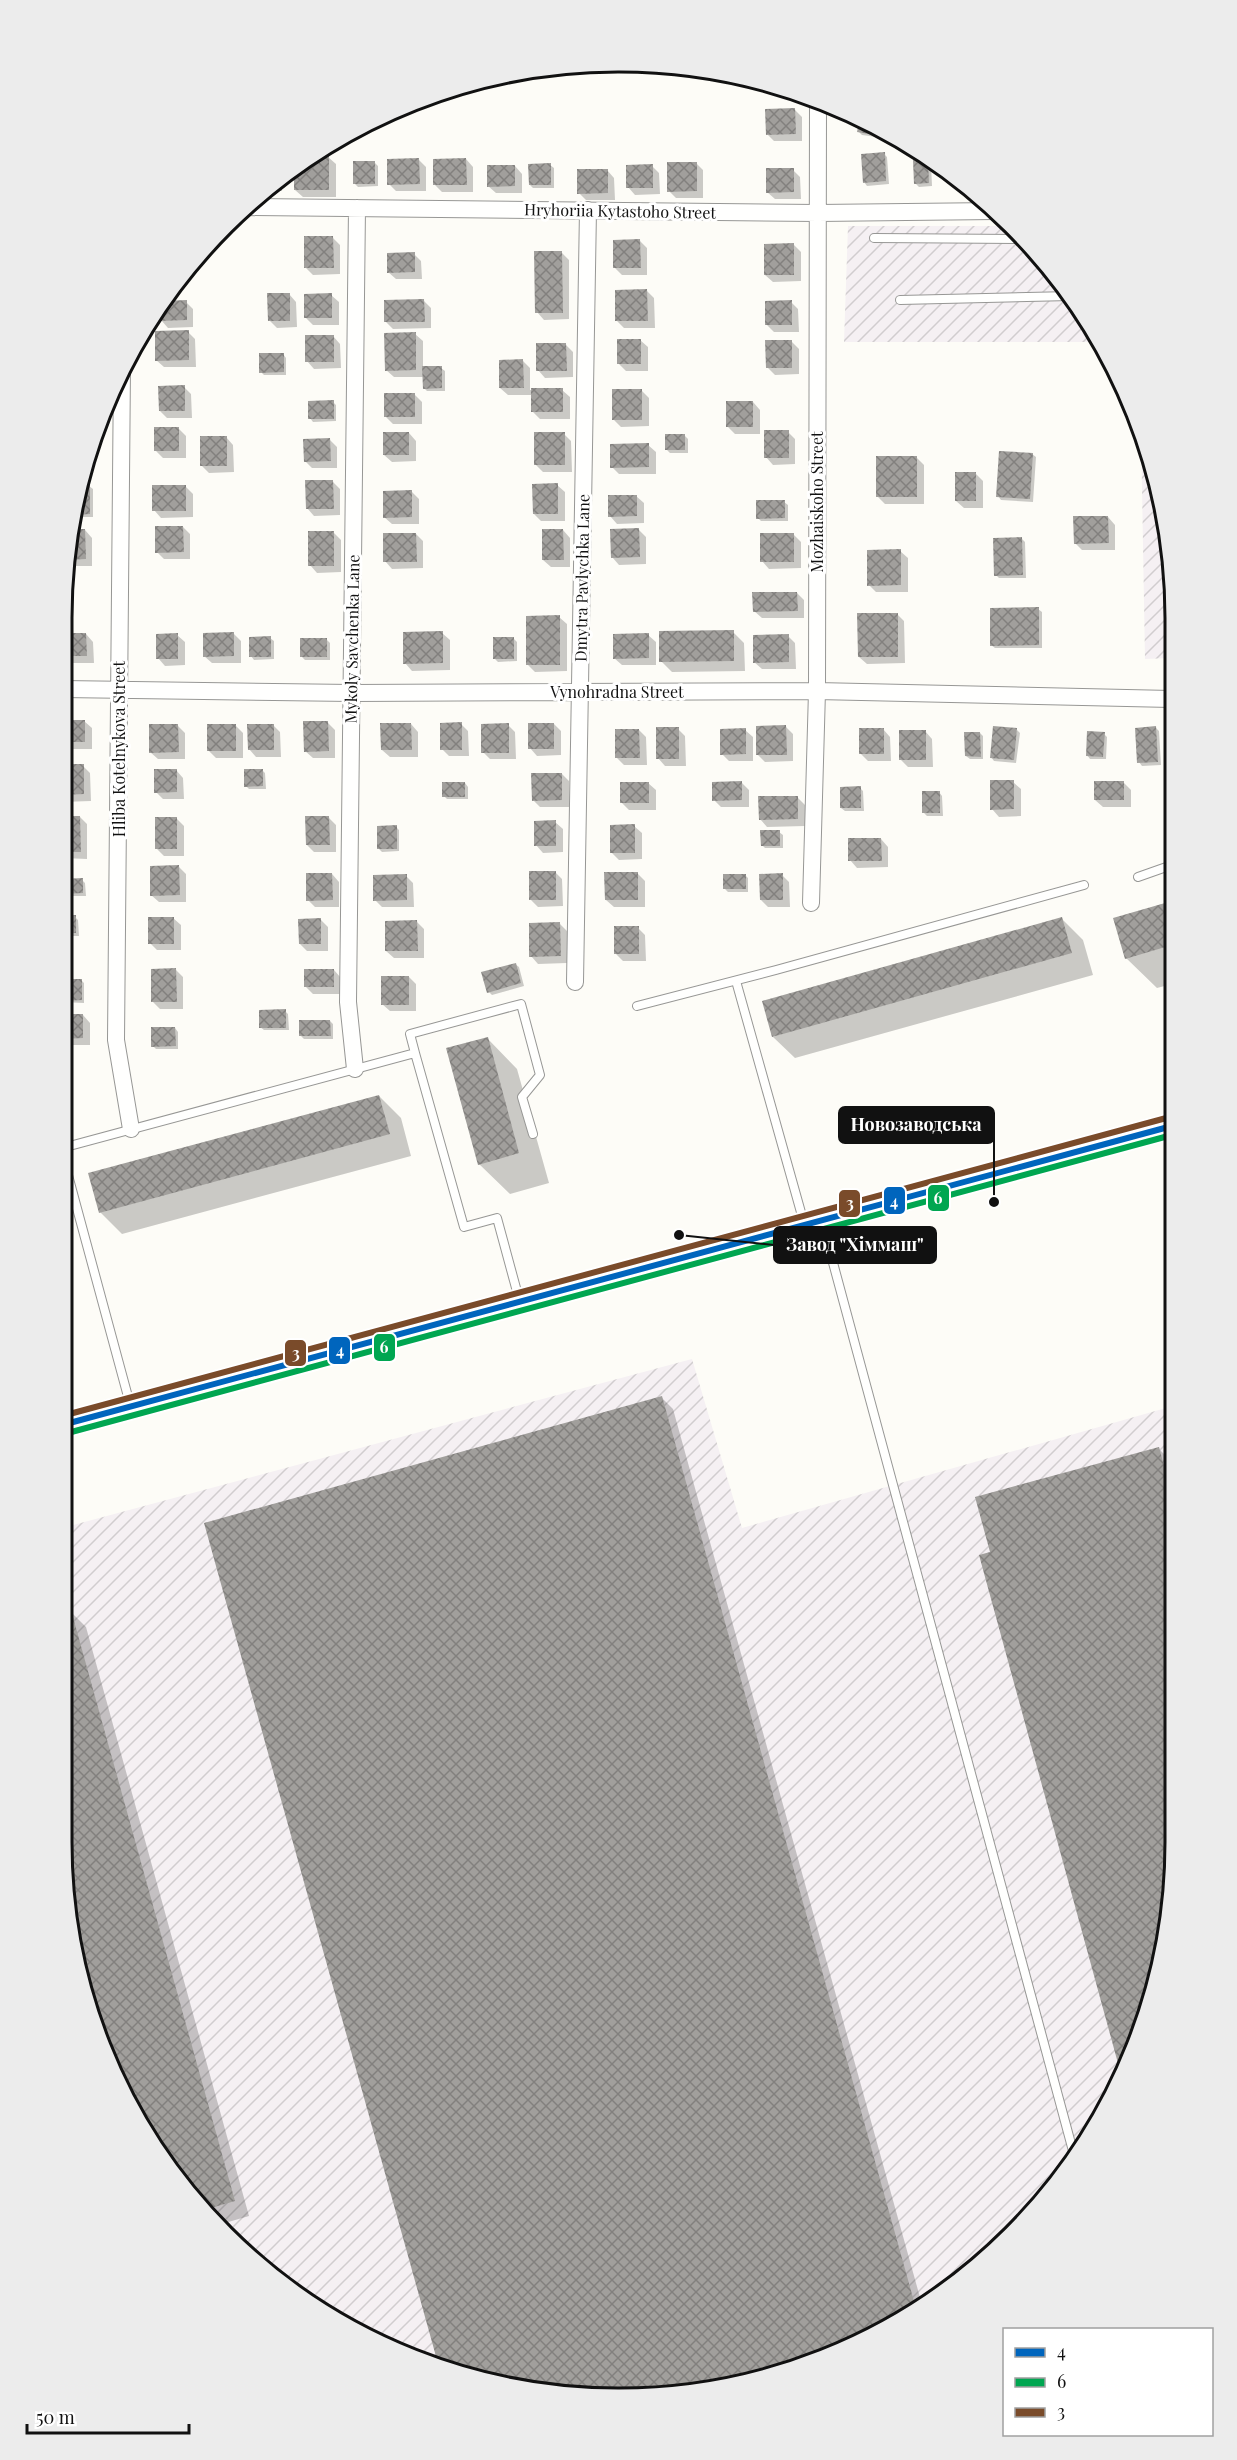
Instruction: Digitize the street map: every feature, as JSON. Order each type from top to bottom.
[{"type":"street","name":"Mozhaiskoho Street","points":[[811,903],[817,691],[818,110]]},
{"type":"street","name":"Hryhoriia Kytastoho Street","points":[[259,207],[818,213],[982,211]]},
{"type":"street","name":"Mykoly Savchenka Lane","points":[[355,1069],[348,1002],[357,208]]},
{"type":"street","name":"Dmytra Pavlychka Lane","points":[[575,982],[588,210]]},
{"type":"street","name":"Hliba Kotelnykova Street","points":[[122,391],[116,1040],[131,1129]]},
{"type":"street","name":"Vynohradna Street","points":[[72,689],[352,693],[817,691],[1165,699]]},
{"type":"street","points":[[72,1422],[1165,1128]]},
{"type":"lane","points":[[874,238],[1011,239]]},
{"type":"lane","points":[[900,300],[1059,296]]},
{"type":"lane","points":[[1138,877],[1165,867]]},
{"type":"lane","points":[[637,1006],[1084,885]]},
{"type":"lane","points":[[735,981],[813,1223],[1072,2147]]},
{"type":"lane","points":[[520,1302],[497,1218],[464,1227],[410,1034],[521,1004],[540,1075],[522,1097],[533,1134]]},
{"type":"lane","points":[[72,1145],[415,1053]]},
{"type":"lane","points":[[72,1190],[130,1407]]},
{"type":"shaded area","points":[[848,226],[998,226],[1052,286],[1090,342],[844,342]]},
{"type":"shaded area","points":[[1142,462],[1160,547],[1165,618],[1165,658],[1145,659]]},
{"type":"shaded area","points":[[692,1359],[742,1528],[1165,1408],[1164,1877],[1154,1948],[1136,2017],[1109,2083],[1092,2115],[1052,2174],[1029,2202],[1005,2228],[951,2275],[892,2315],[860,2332],[794,2359],[760,2369],[690,2383],[654,2387],[583,2387],[547,2383],[477,2369],[443,2359],[377,2332],[345,2315],[286,2275],[258,2252],[232,2228],[185,2174],[145,2115],[128,2083],[101,2017],[83,1948],[73,1877],[72,1525]]},
{"type":"building","points":[[795,108],[796,134],[766,135],[765,109]]},
{"type":"building","points":[[858,127],[872,135],[857,132]]},
{"type":"building","points":[[885,152],[886,181],[863,183],[861,154]]},
{"type":"building","points":[[329,156],[329,190],[294,190],[294,179]]},
{"type":"building","points":[[419,158],[420,184],[387,185],[387,159]]},
{"type":"building","points":[[466,158],[467,185],[433,185],[433,159]]},
{"type":"building","points":[[913,160],[928,169],[929,183],[914,184]]},
{"type":"building","points":[[353,161],[375,161],[375,184],[353,184]]},
{"type":"building","points":[[667,162],[697,162],[697,191],[667,192]]},
{"type":"building","points":[[551,163],[551,185],[529,185],[528,164]]},
{"type":"building","points":[[653,164],[653,188],[626,188],[626,165]]},
{"type":"building","points":[[487,165],[515,165],[515,186],[487,187]]},
{"type":"building","points":[[766,168],[794,168],[794,192],[766,193]]},
{"type":"building","points":[[577,169],[608,169],[608,193],[577,194]]},
{"type":"building","points":[[304,236],[333,236],[334,268],[304,268]]},
{"type":"building","points":[[640,239],[641,268],[613,268],[613,240]]},
{"type":"building","points":[[794,243],[794,275],[764,275],[764,244]]},
{"type":"building","points":[[534,251],[562,251],[563,313],[535,313]]},
{"type":"building","points":[[415,252],[415,272],[387,273],[387,253]]},
{"type":"building","points":[[647,289],[648,321],[615,321],[615,290]]},
{"type":"building","points":[[267,293],[290,293],[290,321],[268,321]]},
{"type":"building","points":[[332,293],[332,318],[304,318],[304,294]]},
{"type":"building","points":[[424,299],[425,322],[384,322],[384,300]]},
{"type":"building","points":[[187,300],[187,320],[160,321],[164,315],[174,301]]},
{"type":"building","points":[[792,300],[792,325],[765,325],[765,301]]},
{"type":"building","points":[[189,330],[189,360],[155,361],[155,331]]},
{"type":"building","points":[[416,332],[416,370],[385,371],[384,333]]},
{"type":"building","points":[[305,335],[334,335],[334,362],[305,362]]},
{"type":"building","points":[[617,339],[641,339],[641,364],[617,364]]},
{"type":"building","points":[[765,340],[792,340],[792,368],[766,368]]},
{"type":"building","points":[[536,343],[566,343],[567,371],[536,371]]},
{"type":"building","points":[[259,353],[284,353],[284,372],[259,373]]},
{"type":"building","points":[[523,359],[524,388],[499,388],[499,360]]},
{"type":"building","points":[[422,366],[442,366],[442,388],[423,389]]},
{"type":"building","points":[[185,385],[185,411],[159,411],[158,386]]},
{"type":"building","points":[[531,388],[563,388],[563,412],[531,412]]},
{"type":"building","points":[[612,389],[642,389],[642,420],[612,420]]},
{"type":"building","points":[[384,393],[415,393],[415,417],[384,417]]},
{"type":"building","points":[[334,400],[334,419],[308,419],[308,401]]},
{"type":"building","points":[[726,401],[753,401],[753,427],[726,427]]},
{"type":"building","points":[[154,427],[179,427],[179,451],[154,451]]},
{"type":"building","points":[[764,430],[789,430],[789,458],[764,458]]},
{"type":"building","points":[[383,432],[409,432],[409,455],[383,455]]},
{"type":"building","points":[[534,432],[565,432],[565,465],[534,465]]},
{"type":"building","points":[[665,434],[685,434],[685,450],[665,450]]},
{"type":"building","points":[[200,436],[227,436],[227,466],[200,466]]},
{"type":"building","points":[[330,438],[331,461],[304,462],[303,439]]},
{"type":"building","points":[[649,443],[649,467],[610,468],[610,444]]},
{"type":"building","points":[[999,451],[1033,453],[1030,499],[996,497]]},
{"type":"building","points":[[876,456],[917,456],[917,497],[876,497]]},
{"type":"building","points":[[955,472],[976,472],[976,501],[955,501]]},
{"type":"building","points":[[305,480],[333,480],[334,509],[306,509]]},
{"type":"building","points":[[558,483],[558,514],[533,514],[532,484]]},
{"type":"building","points":[[89,484],[90,514],[83,514],[83,512]]},
{"type":"building","points":[[152,485],[186,485],[186,511],[152,511]]},
{"type":"building","points":[[412,490],[412,517],[383,518],[383,491]]},
{"type":"building","points":[[608,495],[637,495],[637,516],[608,517]]},
{"type":"building","points":[[756,500],[785,500],[785,518],[756,519]]},
{"type":"building","points":[[1073,516],[1108,516],[1109,543],[1074,544]]},
{"type":"building","points":[[155,526],[183,526],[184,552],[155,553]]},
{"type":"building","points":[[639,528],[640,557],[611,558],[610,529]]},
{"type":"building","points":[[80,529],[85,529],[86,559],[76,560]]},
{"type":"building","points":[[542,529],[563,529],[564,560],[542,560]]},
{"type":"building","points":[[308,531],[334,531],[334,566],[308,566]]},
{"type":"building","points":[[383,533],[416,533],[417,562],[383,562]]},
{"type":"building","points":[[760,533],[794,533],[794,562],[760,562]]},
{"type":"building","points":[[1022,537],[1023,575],[994,576],[993,538]]},
{"type":"building","points":[[901,549],[901,585],[867,586],[867,550]]},
{"type":"building","points":[[752,592],[797,592],[798,611],[753,612]]},
{"type":"building","points":[[1039,607],[1039,645],[990,646],[990,608]]},
{"type":"building","points":[[857,613],[898,613],[898,657],[858,657]]},
{"type":"building","points":[[560,615],[560,665],[526,665],[526,616]]},
{"type":"building","points":[[734,630],[734,661],[659,662],[659,631]]},
{"type":"building","points":[[443,631],[443,663],[403,664],[403,632]]},
{"type":"building","points":[[234,632],[234,656],[203,657],[203,633]]},
{"type":"building","points":[[72,633],[86,633],[87,656],[72,656]]},
{"type":"building","points":[[178,633],[178,659],[156,659],[156,634]]},
{"type":"building","points":[[649,633],[649,658],[613,659],[613,634]]},
{"type":"building","points":[[789,634],[789,662],[753,663],[753,635]]},
{"type":"building","points":[[271,636],[271,657],[249,657],[249,637]]},
{"type":"building","points":[[493,637],[514,637],[514,659],[493,659]]},
{"type":"building","points":[[300,638],[327,638],[327,657],[300,657]]},
{"type":"building","points":[[72,720],[85,720],[85,742],[72,742]]},
{"type":"building","points":[[303,721],[328,721],[329,751],[304,752]]},
{"type":"building","points":[[462,722],[462,750],[440,750],[440,723]]},
{"type":"building","points":[[380,723],[411,723],[412,750],[381,750]]},
{"type":"building","points":[[509,723],[509,753],[481,753],[481,724]]},
{"type":"building","points":[[528,723],[554,723],[554,749],[528,749]]},
{"type":"building","points":[[149,724],[178,724],[179,752],[149,753]]},
{"type":"building","points":[[207,724],[236,724],[236,751],[207,751]]},
{"type":"building","points":[[247,724],[274,724],[274,750],[248,750]]},
{"type":"building","points":[[786,725],[787,755],[756,755],[756,726]]},
{"type":"building","points":[[993,726],[1017,728],[1014,760],[990,758]]},
{"type":"building","points":[[1156,726],[1158,762],[1137,763],[1135,728]]},
{"type":"building","points":[[656,727],[679,727],[679,759],[656,759]]},
{"type":"building","points":[[746,728],[746,754],[720,755],[720,729]]},
{"type":"building","points":[[859,728],[884,728],[884,754],[859,754]]},
{"type":"building","points":[[615,729],[639,729],[640,758],[615,758]]},
{"type":"building","points":[[899,730],[926,730],[926,760],[899,760]]},
{"type":"building","points":[[1087,731],[1105,732],[1103,757],[1086,756]]},
{"type":"building","points":[[964,732],[980,732],[981,757],[965,756]]},
{"type":"building","points":[[72,764],[84,764],[84,794],[72,795]]},
{"type":"building","points":[[154,769],[177,769],[177,792],[154,793]]},
{"type":"building","points":[[244,769],[263,769],[263,786],[244,787]]},
{"type":"building","points":[[531,773],[562,773],[562,800],[532,801]]},
{"type":"building","points":[[990,780],[1014,780],[1014,809],[990,810]]},
{"type":"building","points":[[742,781],[742,800],[712,801],[712,782]]},
{"type":"building","points":[[1094,781],[1124,781],[1124,800],[1094,800]]},
{"type":"building","points":[[442,782],[465,782],[465,797],[442,797]]},
{"type":"building","points":[[620,782],[649,782],[649,803],[620,803]]},
{"type":"building","points":[[861,786],[861,808],[840,808],[840,787]]},
{"type":"building","points":[[922,791],[940,791],[940,813],[922,813]]},
{"type":"building","points":[[758,796],[798,796],[798,819],[759,820]]},
{"type":"building","points":[[72,816],[80,816],[81,852],[72,852]]},
{"type":"building","points":[[305,816],[329,816],[330,845],[306,845]]},
{"type":"building","points":[[155,817],[177,817],[177,849],[155,849]]},
{"type":"building","points":[[556,820],[556,846],[534,846],[534,821]]},
{"type":"building","points":[[635,824],[635,853],[610,853],[610,825]]},
{"type":"building","points":[[397,825],[397,849],[377,849],[377,826]]},
{"type":"building","points":[[760,830],[780,830],[780,846],[761,846]]},
{"type":"building","points":[[848,838],[881,838],[882,861],[848,861]]},
{"type":"building","points":[[179,865],[180,895],[150,896],[150,866]]},
{"type":"building","points":[[529,871],[556,871],[556,900],[529,900]]},
{"type":"building","points":[[604,872],[638,872],[638,900],[605,900]]},
{"type":"building","points":[[306,873],[332,873],[333,900],[306,901]]},
{"type":"building","points":[[783,873],[783,900],[760,900],[759,874]]},
{"type":"building","points":[[407,874],[407,900],[373,901],[373,875]]},
{"type":"building","points":[[723,874],[746,874],[746,889],[723,889]]},
{"type":"building","points":[[83,878],[83,893],[72,894],[72,879]]},
{"type":"building","points":[[1165,903],[1165,947],[1125,959],[1113,918]]},
{"type":"building","points":[[72,915],[76,915],[76,933],[72,933]]},
{"type":"building","points":[[148,917],[174,917],[174,944],[148,944]]},
{"type":"building","points":[[1062,917],[1072,953],[772,1037],[762,1001]]},
{"type":"building","points":[[321,918],[321,944],[299,944],[298,919]]},
{"type":"building","points":[[417,920],[418,951],[385,951],[385,921]]},
{"type":"building","points":[[560,922],[561,956],[529,957],[529,923]]},
{"type":"building","points":[[614,926],[639,926],[639,954],[614,954]]},
{"type":"building","points":[[516,963],[521,983],[487,993],[481,972]]},
{"type":"building","points":[[176,968],[177,1002],[151,1002],[151,969]]},
{"type":"building","points":[[304,969],[334,969],[334,987],[304,987]]},
{"type":"building","points":[[381,976],[409,976],[409,1005],[381,1005]]},
{"type":"building","points":[[72,979],[82,979],[82,1000],[72,1000]]},
{"type":"building","points":[[286,1009],[286,1028],[259,1028],[259,1010]]},
{"type":"building","points":[[72,1014],[83,1014],[83,1038],[72,1039]]},
{"type":"building","points":[[299,1020],[330,1020],[331,1036],[299,1036]]},
{"type":"building","points":[[151,1027],[175,1027],[176,1046],[151,1047]]},
{"type":"building","points":[[488,1037],[519,1153],[478,1165],[446,1048]]},
{"type":"building","points":[[379,1095],[390,1134],[99,1213],[88,1173]]},
{"type":"building","points":[[662,1396],[914,2301],[860,2332],[794,2359],[760,2369],[690,2383],[654,2387],[583,2387],[512,2377],[436,2356],[204,1523]]},
{"type":"building","points":[[1159,1447],[1165,1470],[1164,1877],[1160,1913],[1146,1983],[1136,2017],[1118,2063],[979,1555],[990,1552],[975,1497]]},
{"type":"building","points":[[72,1614],[235,2201],[213,2207],[164,2145],[128,2083],[101,2017],[91,1983],[77,1913],[73,1877]]},
{"type":"transit line","name":"3","points":[[72,1413],[1165,1118]]},
{"type":"transit line","name":"4","points":[[72,1422],[1165,1128]]},
{"type":"transit line","name":"6","points":[[72,1432],[1165,1137]]},
{"type":"place","name":"Новозаводська","points":[[994,1202]]},
{"type":"place","name":"Завод \"Хіммаш\"","points":[[679,1235]]}]
